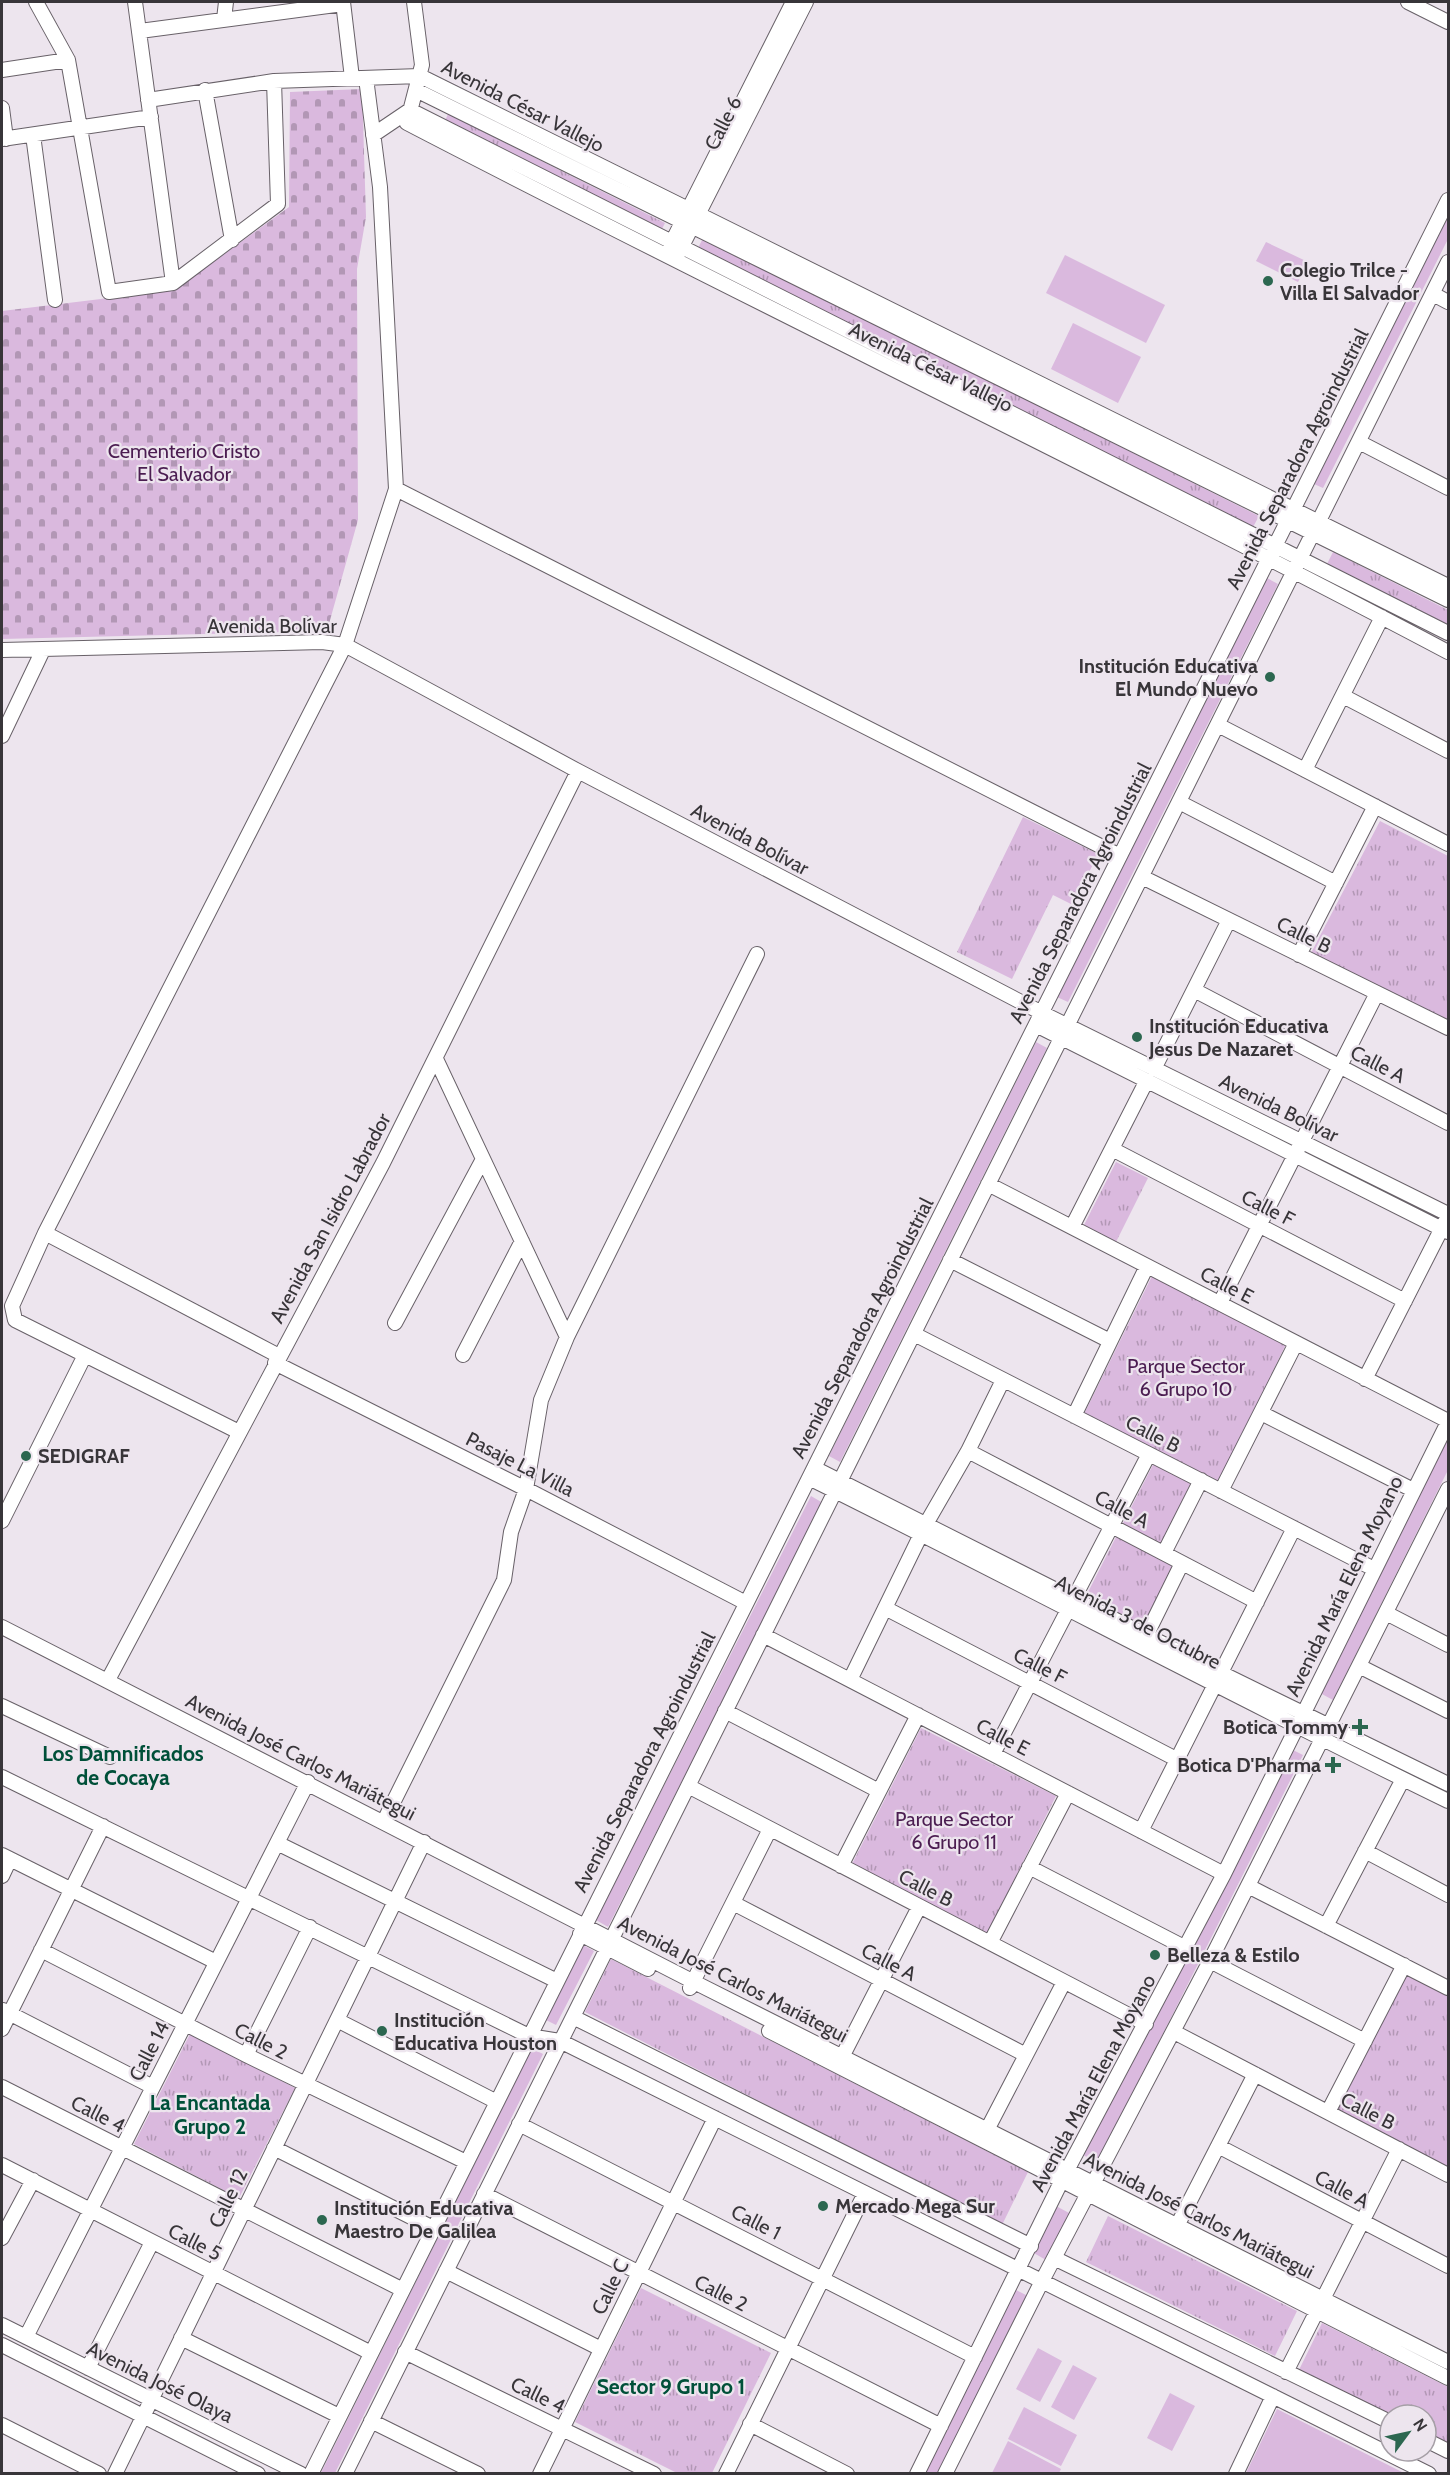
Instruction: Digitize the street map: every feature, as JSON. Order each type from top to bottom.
[{"type":"street","points":[[36,2],[68,60],[109,292],[173,283],[278,204],[274,81]]},
{"type":"street","points":[[135,2],[173,283]]},
{"type":"street","points":[[224,19],[226,2]]},
{"type":"street","name":"Avenida César Vallejo","points":[[409,117],[422,65],[414,2]]},
{"type":"street","name":"Calle 6","points":[[765,70],[793,2]]},
{"type":"street","name":"Calle 6","points":[[670,259],[765,70],[806,2]]},
{"type":"street","points":[[1408,2],[1449,22]]},
{"type":"street","points":[[140,31],[224,19],[282,7],[343,3],[373,135],[380,187],[396,489],[345,645],[45,1233],[12,1306],[15,1320],[239,1432]]},
{"type":"street","points":[[2,70],[68,60]]},
{"type":"street","points":[[148,100],[274,81],[420,76]]},
{"type":"street","name":"Avenida César Vallejo","points":[[420,76],[690,218]]},
{"type":"street","points":[[206,90],[232,240]]},
{"type":"street","name":"Avenida César Vallejo","points":[[416,90],[690,218],[1291,514],[1449,600]]},
{"type":"street","points":[[2,108],[4,139],[151,117]]},
{"type":"street","points":[[373,135],[409,117]]},
{"type":"street","name":"Avenida César Vallejo","points":[[409,117],[676,246],[1272,551],[1294,571],[1449,652]]},
{"type":"street","name":"Avenida César Vallejo","points":[[409,117],[670,259],[1272,551],[1301,558],[1449,633]]},
{"type":"street","points":[[33,135],[55,300]]},
{"type":"street","name":"Avenida Separadora Agroindustrial","points":[[310,2474],[1449,200]]},
{"type":"street","points":[[345,2474],[1449,262]]},
{"type":"street","points":[[1433,294],[1449,302]]},
{"type":"street","points":[[1359,442],[1446,482]]},
{"type":"street","points":[[396,489],[1120,856]]},
{"type":"street","name":"Avenida César Vallejo","points":[[1316,527],[1449,585]]},
{"type":"street","points":[[1305,770],[1382,617]]},
{"type":"street","name":"Avenida Bolívar","points":[[2,650],[322,642],[345,645],[1064,1032],[1146,1082],[1445,1230]]},
{"type":"street","points":[[2,736],[44,650]]},
{"type":"street","points":[[1343,696],[1449,750]]},
{"type":"street","points":[[1218,725],[1449,844]]},
{"type":"street","name":"Avenida San Isidro Labrador","points":[[108,1680],[436,1059],[578,771]]},
{"type":"street","points":[[1179,802],[1336,883]]},
{"type":"street","points":[[1299,955],[1375,806]]},
{"type":"street","name":"Calle B","points":[[1142,877],[1448,1027]]},
{"type":"street","points":[[1154,1069],[1229,920]]},
{"type":"street","points":[[384,1821],[504,1580],[511,1532],[526,1489],[541,1400],[567,1337],[757,954]]},
{"type":"street","name":"Calle A","points":[[1194,990],[1449,1123]]},
{"type":"street","points":[[1220,1304],[1377,993]]},
{"type":"street","name":"Avenida Bolívar","points":[[1064,1032],[1154,1069],[1449,1215]]},
{"type":"street","points":[[436,1059],[567,1337]]},
{"type":"street","points":[[1072,1227],[1146,1082]]},
{"type":"street","name":"Calle F","points":[[1112,1149],[1405,1301]]},
{"type":"street","points":[[395,1323],[483,1159]]},
{"type":"street","name":"Calle E","points":[[988,1184],[1449,1422]]},
{"type":"street","points":[[1365,1378],[1445,1230],[1449,1215]]},
{"type":"street","name":"Pasaje La Villa","points":[[45,1233],[277,1360],[746,1603]]},
{"type":"street","points":[[463,1355],[522,1241]]},
{"type":"street","points":[[950,1260],[1110,1341]]},
{"type":"street","points":[[1074,1416],[1147,1266]]},
{"type":"street","name":"Calle B","points":[[914,1334],[1374,1569]]},
{"type":"street","points":[[1221,1491],[1296,1343]]},
{"type":"street","points":[[2,1521],[85,1355]]},
{"type":"street","points":[[850,1680],[924,1529],[968,1451],[1003,1380]]},
{"type":"street","points":[[1261,1413],[1413,1490]]},
{"type":"street","name":"Avenida María Elena Moyano","points":[[917,2474],[1065,2175],[1224,1874],[1413,1490],[1449,1422]]},
{"type":"street","name":"Calle A","points":[[968,1451],[1257,1602]]},
{"type":"street","points":[[993,1754],[1149,1454]]},
{"type":"street","name":"Avenida 3 de Octubre","points":[[811,1473],[1218,1679],[1304,1713],[1326,1732],[1403,1779],[1449,1801]]},
{"type":"street","points":[[1164,1553],[1201,1480]]},
{"type":"street","points":[[945,2474],[1042,2281],[1174,2032],[1449,1489]]},
{"type":"street","points":[[1141,1831],[1294,1528]]},
{"type":"street","points":[[1147,1634],[1182,1563]]},
{"type":"street","name":"Avenida 3 de Octubre","points":[[1071,1603],[1147,1634],[1296,1726],[1326,1732],[1449,1784]]},
{"type":"street","name":"Calle F","points":[[885,1608],[1178,1760]]},
{"type":"street","points":[[1386,1613],[1449,1644]]},
{"type":"street","name":"Avenida José Carlos Mariátegui","points":[[2,1627],[384,1821],[609,1944],[1065,2175]]},
{"type":"street","name":"Calle E","points":[[763,1635],[1224,1874]]},
{"type":"street","points":[[1359,1666],[1449,1711]]},
{"type":"street","points":[[2,1706],[110,1757]]},
{"type":"street","points":[[725,1711],[879,1791]]},
{"type":"street","points":[[841,1866],[918,1715]]},
{"type":"street","points":[[2,1777],[369,1955],[529,2036],[560,2041],[1429,2474]]},
{"type":"street","points":[[1326,1926],[1403,1779]]},
{"type":"street","name":"Calle 14","points":[[26,2337],[308,1782]]},
{"type":"street","name":"Calle B","points":[[688,1786],[1146,2024]]},
{"type":"street","points":[[990,1943],[1068,1793]]},
{"type":"street","points":[[2,2029],[5,2011],[41,1950],[103,1826]]},
{"type":"street","points":[[692,1986],[770,1829]]},
{"type":"street","name":"Calle 12","points":[[115,2474],[424,1842]]},
{"type":"street","points":[[277,1843],[557,1981]]},
{"type":"street","points":[[1365,1851],[1449,1895]]},
{"type":"street","points":[[2,1876],[6,1857],[216,1962]]},
{"type":"street","points":[[1029,1867],[1186,1948]]},
{"type":"street","points":[[1248,1886],[1449,1988]]},
{"type":"street","name":"Calle A","points":[[733,1903],[1026,2055]]},
{"type":"street","points":[[842,2057],[919,1906]]},
{"type":"street","points":[[246,2055],[310,1927]]},
{"type":"street","name":"Calle 2","points":[[41,1950],[305,2085],[466,2162]]},
{"type":"street","points":[[1210,1961],[1365,2041]]},
{"type":"street","points":[[1328,2112],[1404,1965]]},
{"type":"street","points":[[987,2130],[1064,1982]]},
{"type":"street","name":"Avenida José Carlos Mariátegui","points":[[692,1986],[842,2057],[987,2130],[1090,2189],[1321,2306],[1449,2362]]},
{"type":"street","points":[[5,2011],[153,2086]]},
{"type":"street","points":[[573,2017],[1031,2246]]},
{"type":"street","points":[[337,2020],[497,2102]]},
{"type":"street","name":"Calle B","points":[[1174,2032],[1449,2175]]},
{"type":"street","points":[[1177,2226],[1254,2074]]},
{"type":"street","name":"Calle 4","points":[[2,2087],[402,2290]]},
{"type":"street","name":"Calle C","points":[[540,2474],[715,2118]]},
{"type":"street","name":"Calle 1","points":[[519,2124],[975,2357]]},
{"type":"street","name":"Calle A","points":[[1218,2146],[1449,2266]]},
{"type":"street","points":[[274,2148],[434,2228]]},
{"type":"street","points":[[1287,2372],[1399,2149]]},
{"type":"street","name":"Calle 5","points":[[2,2165],[371,2353]]},
{"type":"street","points":[[2,2238],[33,2180]]},
{"type":"street","name":"Avenida José Carlos Mariátegui","points":[[1090,2189],[1177,2226],[1449,2378]]},
{"type":"street","points":[[726,2474],[865,2193]]},
{"type":"street","name":"Calle 2","points":[[484,2194],[941,2426]]},
{"type":"street","points":[[88,2368],[152,2242]]},
{"type":"street","points":[[1054,2258],[1378,2416]]},
{"type":"street","points":[[446,2271],[602,2349]]},
{"type":"street","name":"Avenida José Olaya","points":[[2,2325],[301,2474]]},
{"type":"street","points":[[181,2338],[339,2416]]},
{"type":"street","name":"Avenida José Olaya","points":[[2,2345],[258,2474]]},
{"type":"street","name":"Calle 4","points":[[405,2352],[654,2474]]},
{"type":"street","points":[[1236,2474],[1273,2396]]},
{"type":"street","points":[[371,2421],[478,2474]]},
{"type":"street","points":[[750,2424],[847,2474]]},
{"type":"street","points":[[2,2425],[99,2474]]},
{"type":"green space","name":"Cementerio Cristo El Salvador","points":[[362,89],[366,217],[357,269],[358,520],[327,631],[2,639],[2,311],[175,290],[289,207],[290,92]]},
{"type":"green space","points":[[448,114],[665,223],[661,231],[444,123]]},
{"type":"green space","points":[[1448,215],[1448,239],[1323,488],[1314,484]]},
{"type":"green space","points":[[703,238],[1259,516],[1252,529],[696,252]]},
{"type":"green space","points":[[1266,242],[1308,262],[1298,282],[1256,261]]},
{"type":"green space","points":[[1065,255],[1165,305],[1146,343],[1046,293]]},
{"type":"green space","points":[[1073,323],[1141,357],[1118,403],[1051,369]]},
{"type":"green space","points":[[1333,552],[1448,610],[1448,633],[1324,570]]},
{"type":"green space","points":[[1267,578],[1278,584],[1068,1002],[1057,997]]},
{"type":"green space","points":[[1023,817],[1098,854],[1073,905],[1053,895],[1012,979],[957,952]]},
{"type":"green space","points":[[1380,821],[1448,856],[1448,1015],[1446,1020],[1311,953]]},
{"type":"green space","points":[[1036,1042],[1047,1048],[840,1462],[829,1456]]},
{"type":"green space","points":[[1116,1162],[1148,1178],[1115,1244],[1083,1227]]},
{"type":"green space","name":"Parque Sector 6 Grupo 10","points":[[1153,1274],[1287,1342],[1219,1482],[1084,1414]]},
{"type":"green space","points":[[1448,1438],[1448,1470],[1333,1700],[1320,1693]]},
{"type":"green space","points":[[1155,1461],[1193,1481],[1161,1545],[1122,1525]]},
{"type":"green space","points":[[811,1496],[823,1503],[608,1927],[596,1920]]},
{"type":"green space","points":[[1117,1535],[1177,1565],[1145,1628],[1085,1598]]},
{"type":"green space","name":"Parque Sector 6 Grupo 11","points":[[921,1728],[1056,1796],[987,1934],[852,1864]]},
{"type":"green space","points":[[1291,1749],[1303,1755],[1098,2163],[1083,2155]]},
{"type":"green space","points":[[583,1945],[594,1951],[556,2025],[546,2020]]},
{"type":"green space","points":[[611,1959],[1028,2172],[1002,2225],[585,2012]]},
{"type":"green space","points":[[1406,1973],[1448,1996],[1448,2169],[1335,2110]]},
{"type":"green space","points":[[190,2034],[295,2088],[239,2198],[134,2144]]},
{"type":"green space","points":[[532,2048],[543,2054],[335,2473],[321,2473]]},
{"type":"green space","points":[[1056,2206],[1071,2214],[1046,2260],[1032,2252]]},
{"type":"green space","points":[[1108,2216],[1297,2311],[1275,2356],[1086,2262]]},
{"type":"green space","points":[[641,2288],[771,2353],[712,2473],[677,2473],[575,2422]]},
{"type":"green space","points":[[1014,2289],[1028,2296],[938,2473],[923,2474]]},
{"type":"green space","points":[[1322,2323],[1448,2387],[1448,2448],[1438,2443],[1438,2403],[1378,2403],[1378,2409],[1298,2372]]},
{"type":"green space","points":[[1038,2348],[1062,2361],[1040,2402],[1016,2389]]},
{"type":"green space","points":[[1073,2365],[1097,2378],[1074,2420],[1051,2407]]},
{"type":"green space","points":[[1170,2393],[1195,2406],[1172,2451],[1147,2438]]},
{"type":"green space","points":[[1024,2407],[1077,2435],[1061,2466],[1008,2439]]},
{"type":"green space","points":[[1277,2409],[1378,2460],[1378,2463],[1384,2463],[1404,2473],[1246,2473]]},
{"type":"green space","points":[[1008,2441],[1061,2469],[1059,2473],[992,2473]]},
{"type":"place","name":"Colegio Trilce - Villa El Salvador","points":[[1268,281]]},
{"type":"place","name":"Institución Educativa El Mundo Nuevo","points":[[1270,677]]},
{"type":"place","name":"Institución Educativa Jesus De Nazaret","points":[[1137,1037]]},
{"type":"place","name":"SEDIGRAF","points":[[26,1456]]},
{"type":"place","name":"Botica Tommy","points":[[1360,1727]]},
{"type":"place","name":"Botica D'Pharma","points":[[1333,1765]]},
{"type":"place","name":"Belleza & Estilo","points":[[1155,1955]]},
{"type":"place","name":"Institución Educativa Houston","points":[[382,2031]]},
{"type":"place","name":"Mercado Mega Sur","points":[[823,2206]]},
{"type":"place","name":"Institución Educativa Maestro De Galilea","points":[[322,2220]]},
{"type":"district","name":"Los Damnificados de Cocaya","points":[[123,1765]]},
{"type":"district","name":"La Encantada Grupo 2","points":[[210,2114]]},
{"type":"district","name":"Sector 9 Grupo 1","points":[[671,2386]]}]
